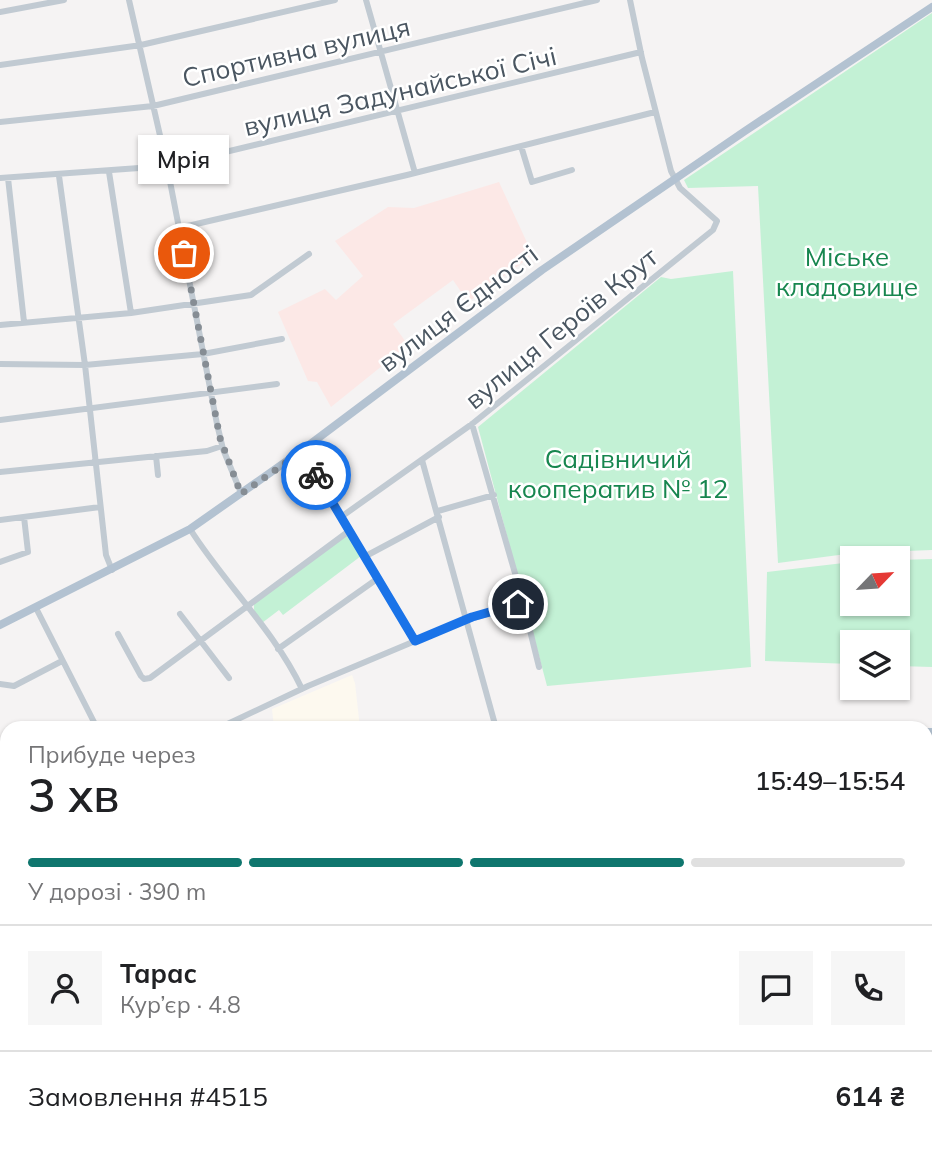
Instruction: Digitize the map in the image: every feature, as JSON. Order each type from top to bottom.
[{"type":"main road","name":"вулиця Єдності","points":[[0,625],[190,529],[301,452],[542,270],[932,7]]},
{"type":"street","points":[[0,12],[64,0]]},
{"type":"street","points":[[130,0],[167,166],[210,393],[222,446],[241,494]]},
{"type":"street","points":[[0,65],[141,45],[335,0]]},
{"type":"street","points":[[366,0],[415,173]]},
{"type":"street","name":"Спортивна вулиця","points":[[0,122],[153,106],[597,0]]},
{"type":"street","points":[[630,0],[655,113],[674,179]]},
{"type":"street","name":"вулиця Задунайської Січі","points":[[4,178],[167,166],[641,52]]},
{"type":"street","points":[[179,228],[655,113]]},
{"type":"street","points":[[522,146],[531,182],[572,170]]},
{"type":"street","points":[[109,172],[131,313]]},
{"type":"street","points":[[59,176],[85,365],[106,555],[112,570]]},
{"type":"street","points":[[4,178],[24,323]]},
{"type":"street","name":"вулиця Героїв Крут","points":[[341,517],[472,424],[713,230],[717,221],[680,188],[674,179]]},
{"type":"street","points":[[0,325],[131,313],[251,295],[309,254]]},
{"type":"street","points":[[0,364],[85,365],[203,354],[282,339]]},
{"type":"street","points":[[0,420],[276,384]]},
{"type":"street","points":[[472,424],[494,495],[539,667]]},
{"type":"street","points":[[0,472],[207,451],[222,446]]},
{"type":"street","points":[[301,452],[415,641]]},
{"type":"street","points":[[156,456],[158,475]]},
{"type":"street","points":[[422,460],[494,721]]},
{"type":"street","points":[[364,557],[439,514],[494,495]]},
{"type":"street","points":[[0,520],[100,507]]},
{"type":"street","points":[[0,562],[28,552],[24,517]]},
{"type":"street","points":[[190,529],[248,605],[302,689]]},
{"type":"street","points":[[118,634],[144,679],[150,678],[349,531]]},
{"type":"street","points":[[278,649],[377,579]]},
{"type":"street","points":[[234,721],[415,641],[467,620],[522,603]]},
{"type":"street","points":[[36,608],[93,721]]},
{"type":"street","points":[[180,614],[229,678]]},
{"type":"street","points":[[0,684],[14,686],[62,661]]},
{"type":"shaded area","points":[[499,182],[530,249],[529,258],[468,302],[453,280],[393,324],[408,345],[331,407],[317,382],[308,381],[278,312],[325,289],[336,300],[363,276],[335,241],[388,207],[414,208]]},
{"type":"shaded area","points":[[352,675],[359,721],[273,721],[272,709]]},
{"type":"green space","name":"Міське кладовище","points":[[932,13],[932,550],[910,551],[910,546],[840,546],[840,555],[778,563],[758,186],[688,188],[684,180]]},
{"type":"green space","name":"Садівничий кооператив № 12","points":[[733,271],[751,667],[547,686],[478,427],[661,277],[671,279]]},
{"type":"green space","points":[[348,534],[361,556],[283,615],[279,610],[262,623],[254,611],[254,604]]},
{"type":"green space","points":[[932,559],[932,667],[910,666],[910,630],[840,630],[840,664],[765,661],[767,572],[840,563],[840,616],[910,616],[910,560]]},
{"type":"way so far","points":[[184,253],[220,438],[241,494],[301,452],[316,475]]},
{"type":"place","name":"Мрія","points":[[184,253]]},
{"type":"route","points":[[316,475],[415,641],[472,617],[518,604]]}]
